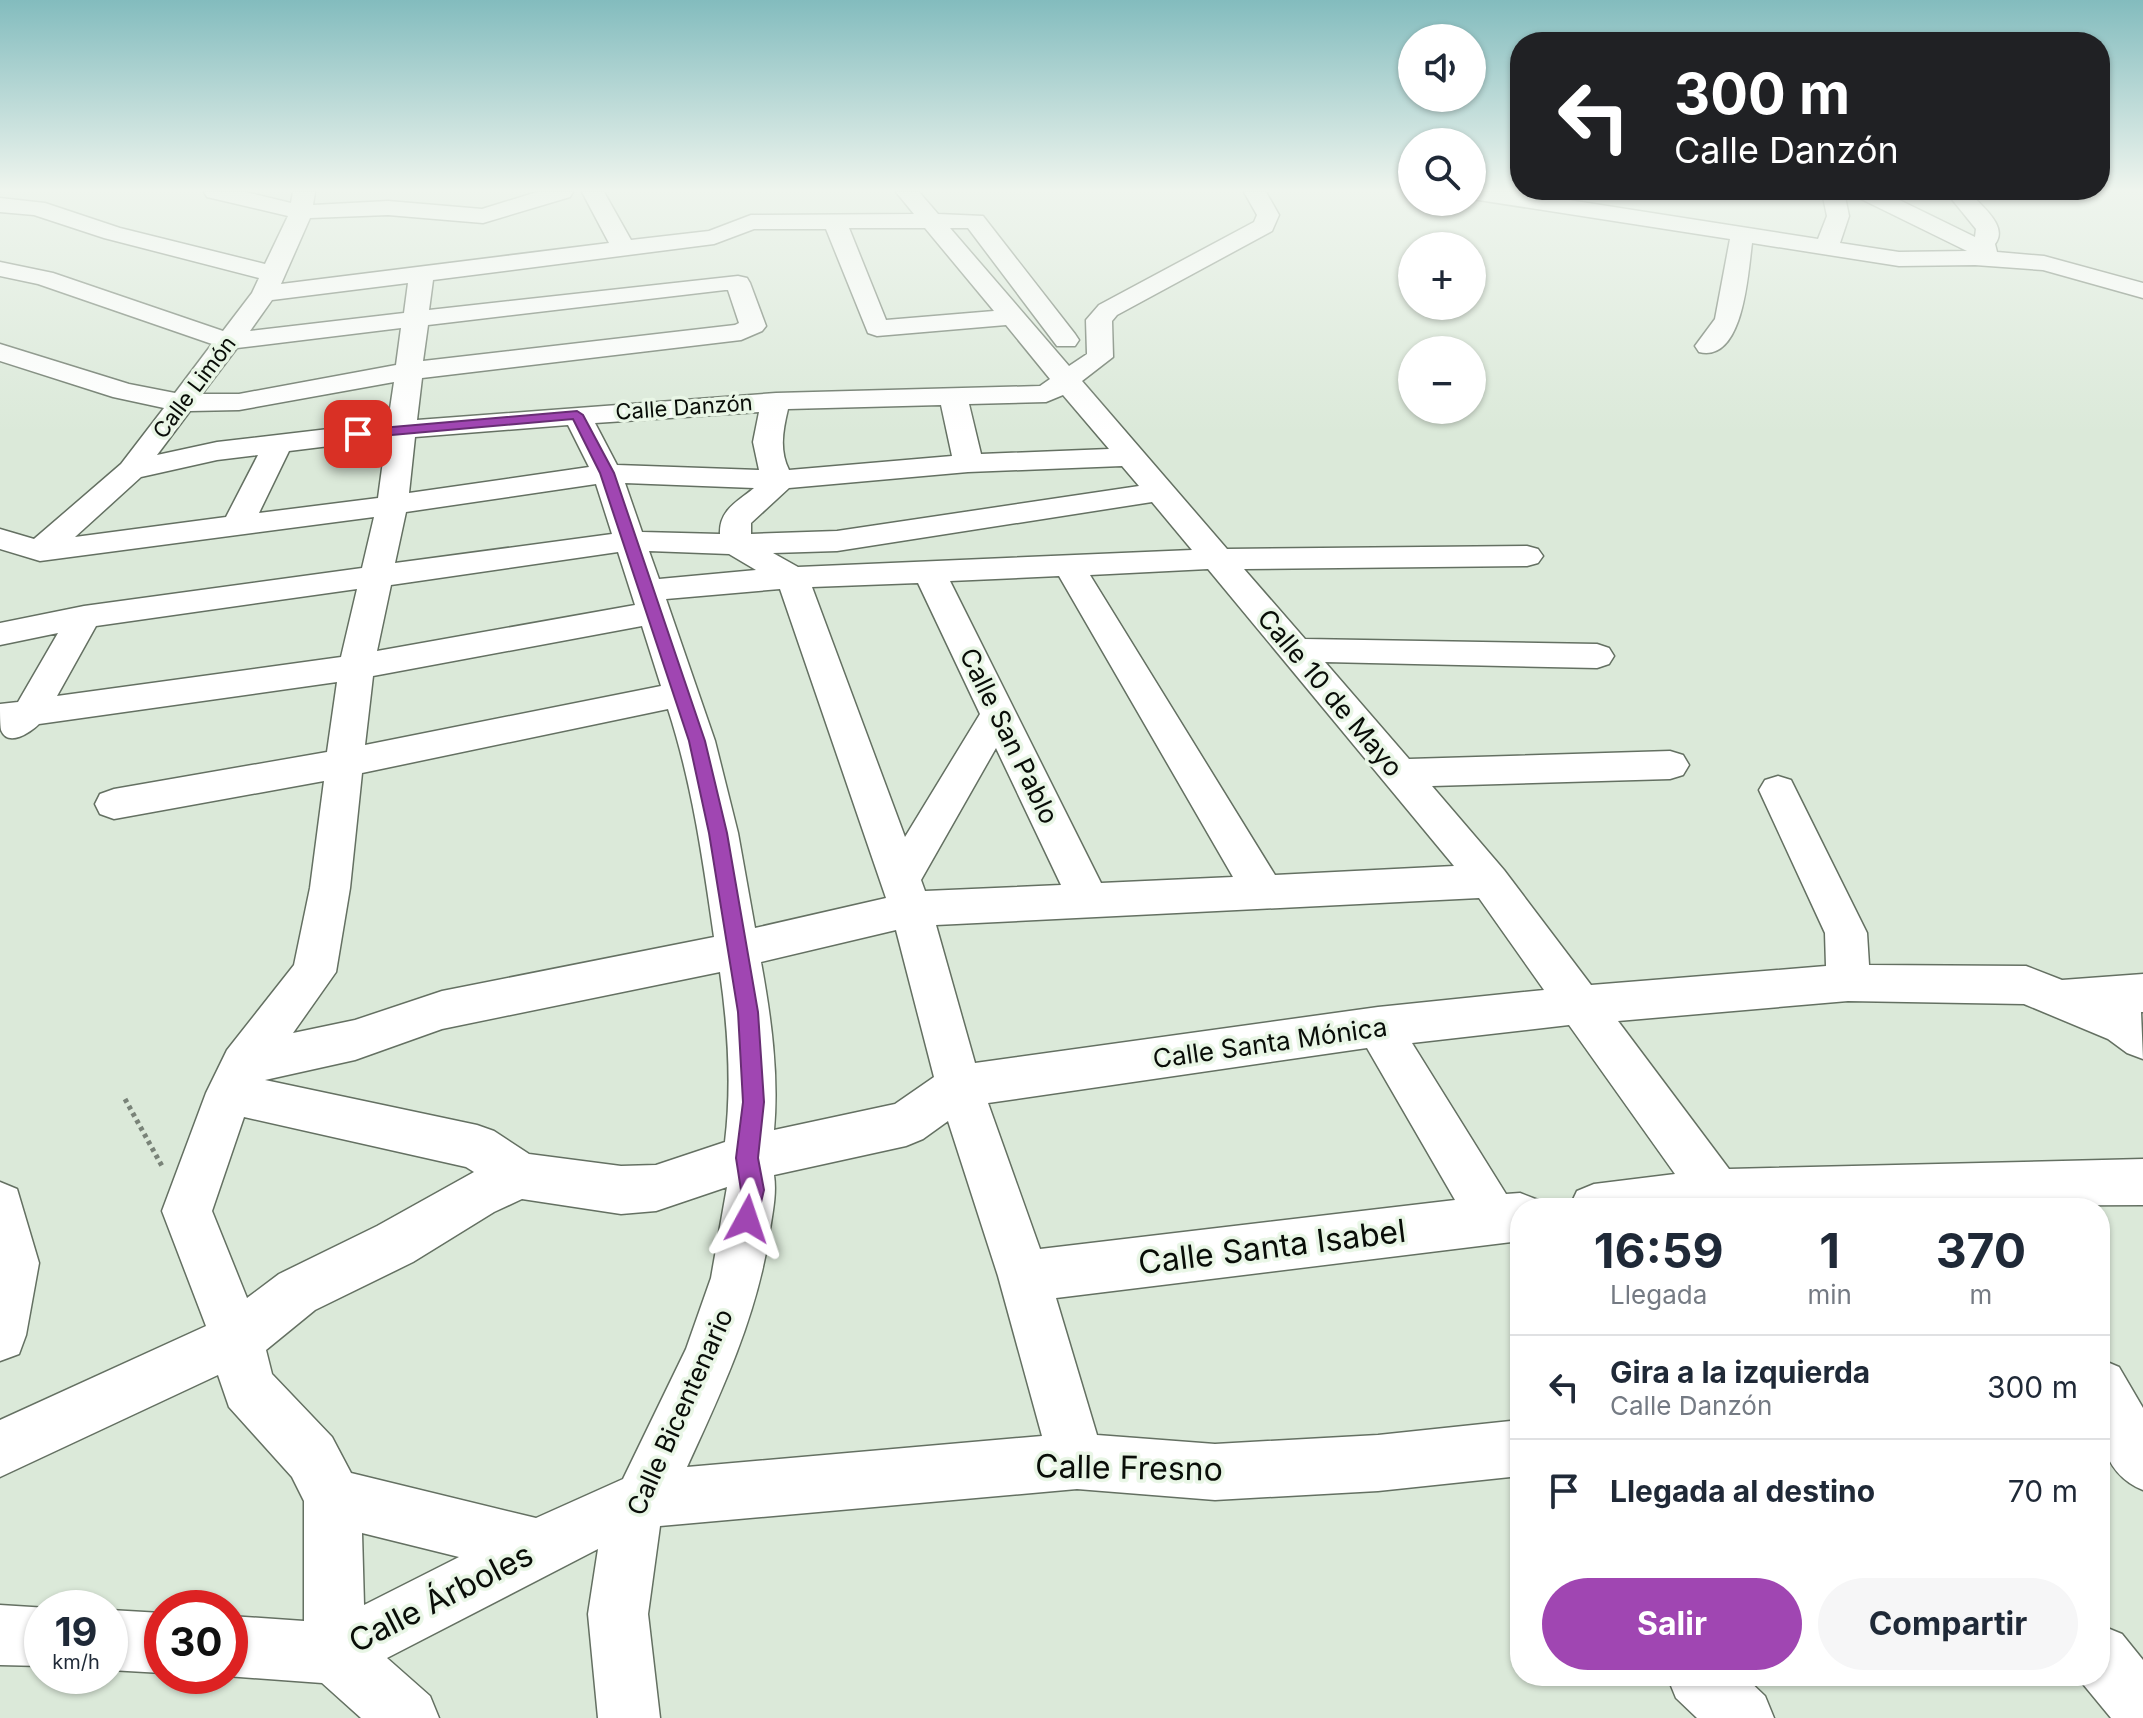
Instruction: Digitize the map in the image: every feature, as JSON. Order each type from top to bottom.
[{"type":"street","points":[[0,352],[123,391],[182,403],[239,402],[410,371],[741,332],[753,326],[738,283],[725,283],[228,341],[44,278],[16,272]]},
{"type":"street","points":[[233,272],[269,284],[437,272]]},
{"type":"street","name":"Calle Limón","points":[[40,551],[131,470],[228,341],[269,284],[274,272]]},
{"type":"street","points":[[855,272],[877,328],[1009,298],[998,272]]},
{"type":"street","name":"Calle 10 de Mayo","points":[[990,272],[1130,457],[1490,881],[1723,1198]]},
{"type":"street","points":[[1061,362],[1108,310],[1178,272]]},
{"type":"street","points":[[1708,346],[1728,320],[1736,272]]},
{"type":"street","points":[[2076,272],[2143,291]]},
{"type":"street","points":[[408,1718],[334,1653],[333,1497],[312,1457],[248,1388],[237,1339],[187,1211],[236,1078],[314,972],[330,888],[356,667],[392,505],[421,275]]},
{"type":"street","points":[[1061,362],[1100,357],[1099,320]]},
{"type":"street","name":"Calle Danzón","points":[[131,470],[217,451],[400,429],[776,401],[1046,394],[1061,362]]},
{"type":"street","points":[[953,395],[968,463]]},
{"type":"street","points":[[776,401],[766,444],[770,468],[781,480]]},
{"type":"street","name":"Calle Bicentenario","points":[[577,415],[607,473],[697,741],[718,833],[748,1012],[753,1102],[747,1158],[752,1190],[737,1278],[709,1360],[630,1526],[618,1614],[629,1718]]},
{"type":"street","points":[[237,525],[278,445]]},
{"type":"street","points":[[0,539],[40,551],[392,505],[607,473],[781,480],[968,463],[1130,457]]},
{"type":"street","points":[[736,544],[735,520],[781,480]]},
{"type":"street","points":[[0,634],[84,617],[630,541],[736,544],[837,541],[1160,492]]},
{"type":"street","points":[[736,544],[792,578],[906,894],[959,1086],[1024,1276],[1077,1461]]},
{"type":"street","points":[[15,714],[356,667],[651,603],[684,585],[1217,559],[1527,556]]},
{"type":"street","points":[[1069,566],[1264,893]]},
{"type":"street","name":"Calle San Pablo","points":[[929,572],[1089,901]]},
{"type":"street","points":[[0,742],[15,714],[84,617]]},
{"type":"street","points":[[1293,650],[1597,656]]},
{"type":"street","points":[[114,804],[345,763],[681,694]]},
{"type":"street","points":[[906,894],[998,715]]},
{"type":"street","points":[[1397,773],[1670,765]]},
{"type":"street","points":[[1778,790],[1846,933],[1848,983]]},
{"type":"street","points":[[236,1078],[442,1010],[738,950],[906,894],[1089,901],[1490,881]]},
{"type":"street","name":"Calle Santa Mónica","points":[[959,1086],[1378,1027],[1581,1005],[1848,983],[2026,985],[2124,1025],[2143,1039]]},
{"type":"street","points":[[2059,998],[2143,993]]},
{"type":"street","points":[[1378,1027],[1507,1218]]},
{"type":"street","points":[[236,1078],[477,1147],[521,1176],[621,1190],[656,1188],[747,1158],[906,1124],[959,1086]]},
{"type":"street","points":[[0,1449],[237,1339],[297,1292],[395,1244],[477,1195],[521,1176]]},
{"type":"street","points":[[1888,1198],[1996,1196],[2143,1182]]},
{"type":"street","points":[[0,1206],[14,1263],[0,1335]]},
{"type":"street","name":"Calle Santa Isabel","points":[[1024,1276],[1507,1218]]},
{"type":"street","points":[[2110,1404],[2143,1462]]},
{"type":"street","name":"Calle Fresno","points":[[643,1499],[1077,1461],[1215,1472],[1378,1463],[1510,1449]]},
{"type":"street","points":[[333,1497],[538,1548]]},
{"type":"street","name":"Calle Árboles","points":[[248,1648],[334,1653],[538,1548],[643,1499]]},
{"type":"street","points":[[0,1635],[24,1636]]},
{"type":"street","points":[[2110,1668],[2143,1708]]},
{"type":"street","points":[[1709,1686],[1743,1718]]},
{"type":"path","points":[[125,1099],[187,1211]]},
{"type":"route","points":[[358,434],[577,415],[607,473],[697,741],[718,833],[748,1012],[753,1102],[747,1158],[752,1190],[747,1219]]}]
